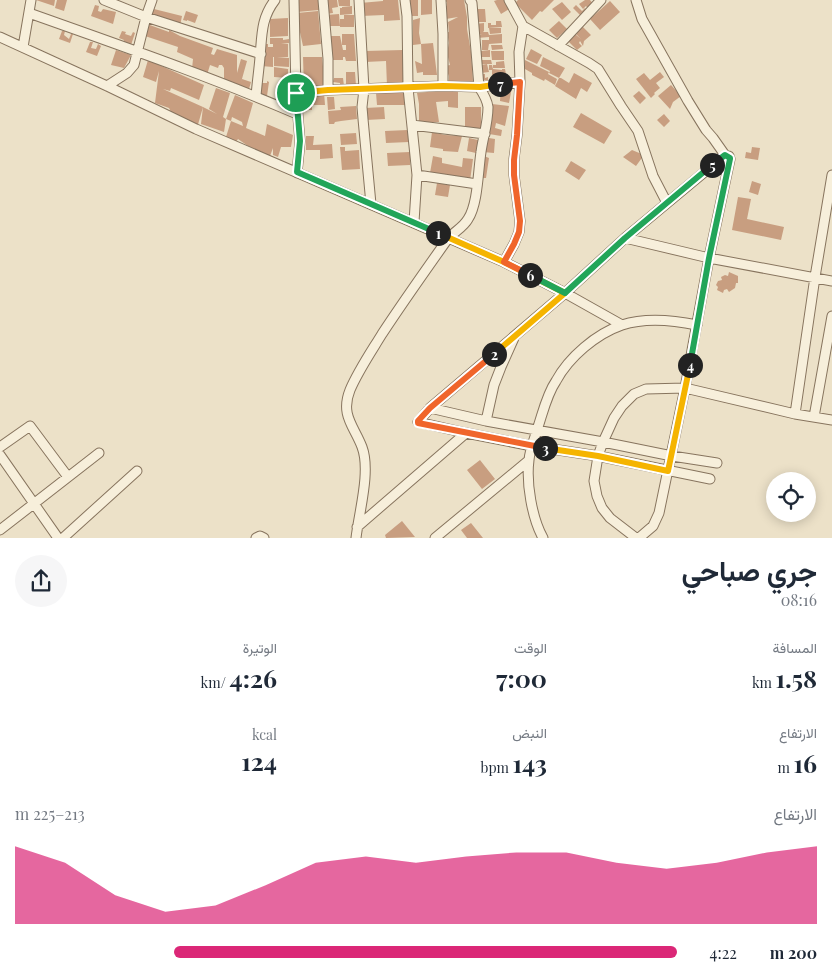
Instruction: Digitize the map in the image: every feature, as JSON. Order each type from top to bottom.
[{"type":"street","points":[[23,47],[31,0]]},
{"type":"street","points":[[104,0],[146,17],[260,54]]},
{"type":"street","points":[[107,86],[131,70],[134,65],[152,0]]},
{"type":"street","points":[[256,96],[262,30],[270,6],[275,0]]},
{"type":"street","points":[[294,0],[296,93],[300,141],[297,172]]},
{"type":"street","points":[[323,0],[328,59],[328,90]]},
{"type":"street","points":[[359,0],[364,89],[363,119],[371,204]]},
{"type":"street","points":[[405,0],[408,88],[417,175],[414,222]]},
{"type":"street","points":[[441,0],[443,86]]},
{"type":"street","points":[[509,0],[523,26],[590,62],[598,70],[638,131],[653,176],[667,203]]},
{"type":"street","points":[[558,46],[601,0]]},
{"type":"street","points":[[356,538],[365,461],[347,410],[350,389],[368,356],[449,238],[462,227],[472,213],[488,106],[480,87],[473,1]]},
{"type":"street","points":[[635,2],[642,19],[688,101],[706,130],[730,159],[709,258],[697,324],[685,388],[672,456],[657,520],[653,526],[637,538],[610,518],[602,508],[594,481],[598,456],[603,442],[622,406],[634,394],[646,389],[685,388],[795,414],[832,420]]},
{"type":"street","points":[[29,13],[256,96],[297,114]]},
{"type":"street","points":[[504,262],[519,232],[520,221],[514,167],[520,82],[519,52],[523,26]]},
{"type":"street","points":[[0,37],[196,129],[504,262],[622,325]]},
{"type":"street","points":[[296,93],[443,86],[480,87],[520,82]]},
{"type":"street","points":[[412,125],[485,134]]},
{"type":"street","points":[[710,479],[598,456],[466,433],[418,423],[418,421],[430,408],[565,293],[625,238],[725,155]]},
{"type":"street","points":[[417,175],[477,184]]},
{"type":"street","points":[[795,414],[832,175]]},
{"type":"street","points":[[625,238],[709,258],[832,281]]},
{"type":"street","points":[[814,417],[832,316]]},
{"type":"street","points":[[531,538],[542,534],[532,508],[528,461],[545,406],[555,382],[565,366],[577,353],[599,336],[622,325],[667,320],[697,324]]},
{"type":"street","points":[[486,421],[494,385],[515,336]]},
{"type":"street","points":[[430,408],[486,421],[717,463]]},
{"type":"street","points":[[0,447],[30,426],[68,477]]},
{"type":"street","points":[[357,527],[466,433]]},
{"type":"street","points":[[0,530],[99,453]]},
{"type":"street","points":[[0,456],[3,468],[34,504],[58,538]]},
{"type":"street","points":[[435,538],[528,461]]},
{"type":"street","points":[[63,538],[137,470]]},
{"type":"street","points":[[256,538],[260,536],[264,538]]},
{"type":"building","points":[[36,0],[55,0],[54,6]]},
{"type":"building","points":[[57,0],[67,0],[64,11],[55,8]]},
{"type":"building","points":[[296,0],[318,0],[319,10],[297,12]]},
{"type":"building","points":[[325,0],[337,0],[338,7],[332,8],[333,13],[326,14]]},
{"type":"building","points":[[338,0],[350,0],[350,6],[339,6]]},
{"type":"building","points":[[398,0],[400,20],[384,21],[384,15],[361,16],[360,3]]},
{"type":"building","points":[[410,0],[418,0],[418,16],[409,16]]},
{"type":"building","points":[[421,0],[432,0],[432,14],[421,15]]},
{"type":"building","points":[[442,0],[464,0],[473,82],[449,83],[449,76],[445,66],[450,65],[447,53],[449,43],[448,22],[458,17],[446,19],[444,6],[447,6],[447,2]]},
{"type":"building","points":[[506,0],[511,8],[501,14],[494,1]]},
{"type":"building","points":[[518,0],[554,0],[532,20],[515,3]]},
{"type":"building","points":[[585,0],[590,0],[594,5],[589,10],[586,6],[583,9],[579,4]]},
{"type":"building","points":[[610,1],[620,12],[600,30],[590,19]]},
{"type":"building","points":[[562,2],[571,12],[562,20],[552,9]]},
{"type":"building","points":[[95,5],[99,6],[98,11],[101,12],[103,9],[116,12],[113,24],[91,16]]},
{"type":"building","points":[[576,5],[582,11],[585,8],[588,11],[582,17],[573,8]]},
{"type":"building","points":[[352,6],[352,14],[340,15],[340,8]]},
{"type":"building","points":[[154,9],[182,16],[180,26],[150,16]]},
{"type":"building","points":[[474,9],[485,9],[486,22],[475,22]]},
{"type":"building","points":[[186,11],[198,15],[195,23],[183,20]]},
{"type":"building","points":[[318,11],[321,44],[303,46],[297,13]]},
{"type":"building","points":[[339,14],[340,26],[327,26],[326,15]]},
{"type":"building","points":[[344,15],[354,15],[354,27],[340,27],[340,19],[344,19]]},
{"type":"building","points":[[288,18],[288,36],[270,37],[270,19]]},
{"type":"building","points":[[420,18],[419,33],[421,44],[413,45],[413,20]]},
{"type":"building","points":[[496,21],[501,21],[502,27],[488,28],[488,23],[496,25]]},
{"type":"building","points":[[559,21],[567,29],[557,38],[549,30]]},
{"type":"building","points":[[484,23],[483,32],[488,32],[489,35],[502,34],[502,43],[489,44],[488,50],[482,50],[482,40],[489,40],[489,37],[477,38],[477,35],[482,34],[478,34],[475,24]]},
{"type":"building","points":[[147,24],[169,32],[169,30],[213,48],[211,54],[214,55],[217,49],[237,55],[237,73],[241,59],[247,61],[240,86],[224,80],[224,68],[222,65],[219,65],[218,68],[210,65],[207,75],[192,69],[193,59],[177,52],[178,47],[145,36]]},
{"type":"building","points":[[582,26],[591,35],[584,41],[583,46],[580,41],[579,43],[582,46],[577,50],[566,39],[575,34],[581,39],[575,33]]},
{"type":"building","points":[[489,28],[501,28],[501,33],[490,34]]},
{"type":"building","points":[[62,31],[65,31],[64,35],[69,39],[71,34],[73,34],[70,43],[59,39]]},
{"type":"building","points":[[122,31],[131,36],[133,32],[135,33],[130,48],[122,45],[124,40],[119,38]]},
{"type":"building","points":[[342,34],[354,34],[356,61],[346,61],[345,57],[343,57],[343,60],[332,60],[329,36],[340,36],[343,50],[346,50],[346,45],[342,45]]},
{"type":"building","points":[[270,38],[289,39],[289,43],[281,44],[288,44],[288,57],[277,58],[289,58],[289,67],[274,66],[274,57],[273,67],[261,66],[262,44],[268,44],[268,47],[273,47],[273,44],[270,44]]},
{"type":"building","points":[[90,42],[93,42],[91,48],[96,49],[98,44],[101,46],[97,56],[86,52]]},
{"type":"building","points":[[433,43],[437,75],[423,75],[423,72],[417,73],[415,61],[422,64],[421,44]]},
{"type":"building","points":[[491,45],[502,45],[503,49],[492,50]]},
{"type":"building","points":[[478,46],[481,46],[481,51],[490,50],[490,57],[478,57]]},
{"type":"building","points":[[531,49],[542,55],[537,64],[526,59]]},
{"type":"building","points":[[116,50],[131,55],[124,68],[111,65]]},
{"type":"building","points":[[403,50],[405,85],[387,86],[386,61],[365,62],[365,51]]},
{"type":"building","points":[[491,51],[504,51],[504,60],[492,60]]},
{"type":"building","points":[[303,57],[322,57],[325,86],[304,88]]},
{"type":"building","points":[[543,57],[565,68],[559,78],[540,66]]},
{"type":"building","points":[[148,60],[204,85],[199,100],[171,88],[170,91],[163,89],[203,107],[197,128],[172,114],[169,108],[155,103],[159,71],[156,82],[143,77]]},
{"type":"building","points":[[479,60],[491,60],[492,64],[479,64]]},
{"type":"building","points":[[525,60],[549,72],[548,74],[557,79],[555,85],[545,79],[544,81],[532,75],[532,73],[525,69]]},
{"type":"building","points":[[504,61],[505,68],[493,68],[496,62]]},
{"type":"building","points":[[487,64],[489,72],[481,73],[480,65]]},
{"type":"building","points":[[489,65],[492,65],[493,69],[505,69],[506,74],[502,74],[502,76],[506,75],[506,80],[498,78],[498,74],[492,75]]},
{"type":"building","points":[[274,67],[288,69],[288,78],[274,77]]},
{"type":"building","points":[[346,72],[355,72],[356,86],[346,88]]},
{"type":"building","points":[[660,72],[664,77],[656,83],[660,88],[651,98],[636,79],[644,73],[650,80]]},
{"type":"building","points":[[260,73],[263,74],[262,83],[269,82],[267,96],[257,94]]},
{"type":"building","points":[[574,73],[592,83],[587,92],[581,88],[576,99],[555,86],[559,78],[569,83]]},
{"type":"building","points":[[481,74],[485,74],[485,78],[488,77],[488,80],[482,80]]},
{"type":"building","points":[[334,78],[343,78],[344,86],[333,82]]},
{"type":"building","points":[[242,79],[251,82],[249,89],[240,86]]},
{"type":"building","points":[[501,84],[512,87],[509,103],[500,101]]},
{"type":"building","points":[[671,85],[681,96],[673,102],[670,109],[658,96]]},
{"type":"building","points":[[216,88],[230,93],[223,117],[226,119],[224,132],[201,124],[203,107],[217,114],[209,109]]},
{"type":"building","points":[[458,89],[458,108],[448,107],[448,101],[436,102],[439,122],[419,122],[417,93]]},
{"type":"building","points":[[639,91],[646,98],[640,104],[633,96]]},
{"type":"building","points":[[324,92],[325,105],[312,105],[312,110],[302,110],[302,99],[314,98],[313,93]]},
{"type":"building","points":[[408,92],[408,105],[377,105],[376,93]]},
{"type":"building","points":[[235,95],[253,103],[246,128],[265,136],[267,124],[293,135],[291,147],[281,147],[278,157],[273,155],[273,148],[270,156],[238,139],[236,142],[226,137],[231,121],[226,119]],"holes":[[[232,117],[242,122],[243,126],[231,121]]]},
{"type":"building","points":[[327,97],[334,97],[335,109],[328,110]]},
{"type":"building","points":[[492,104],[509,106],[505,126],[496,123],[495,128],[502,130],[501,136],[489,134]]},
{"type":"building","points":[[356,106],[357,119],[329,124],[328,111],[341,110],[340,107]]},
{"type":"building","points":[[384,107],[385,119],[366,120],[365,108]]},
{"type":"building","points":[[465,107],[481,107],[481,131],[465,128]]},
{"type":"building","points":[[581,113],[612,131],[604,144],[573,127]]},
{"type":"building","points":[[664,114],[670,121],[664,127],[657,120]]},
{"type":"building","points":[[408,130],[409,142],[386,143],[385,131]]},
{"type":"building","points":[[432,132],[462,136],[458,152],[443,151],[443,149],[430,147]]},
{"type":"building","points":[[356,133],[357,144],[341,145],[340,134]]},
{"type":"building","points":[[306,136],[314,136],[313,145],[332,144],[333,158],[320,159],[320,150],[306,150]]},
{"type":"building","points":[[469,138],[478,140],[476,153],[467,151]]},
{"type":"building","points":[[489,138],[495,139],[494,153],[483,152]]},
{"type":"building","points":[[340,147],[345,147],[345,151],[359,150],[360,169],[342,170]]},
{"type":"building","points":[[752,147],[760,148],[758,160],[745,158],[746,152],[751,153]]},
{"type":"building","points":[[632,150],[644,155],[636,166],[623,157]]},
{"type":"building","points":[[410,152],[410,165],[388,166],[387,153]]},
{"type":"building","points":[[433,156],[442,158],[442,163],[462,167],[463,158],[473,159],[470,181],[430,173]]},
{"type":"building","points":[[484,156],[489,158],[486,178],[482,178]]},
{"type":"building","points":[[571,161],[586,170],[579,180],[565,171]]},
{"type":"building","points":[[752,181],[761,184],[758,195],[749,192]]},
{"type":"building","points":[[437,183],[450,185],[448,197],[435,195]]},
{"type":"building","points":[[738,197],[751,199],[747,219],[784,227],[781,240],[732,230]]},
{"type":"building","points":[[729,272],[738,276],[738,283],[729,292],[727,289],[723,293],[717,290],[718,287],[716,285],[718,281],[722,280],[721,277],[728,276]]},
{"type":"building","points":[[480,460],[495,479],[482,489],[467,470]]},
{"type":"building","points":[[402,521],[415,537],[386,538],[385,535]]},
{"type":"building","points":[[471,523],[483,538],[467,538],[461,530]]},
{"type":"route","points":[[296,93],[300,141],[297,172],[504,262],[565,293],[430,408],[418,423],[532,446],[598,456],[668,471],[730,159],[729,156],[725,155],[717,161],[625,238],[565,293],[504,262],[519,232],[520,221],[514,175],[520,82],[480,87],[443,86],[296,93]]}]
